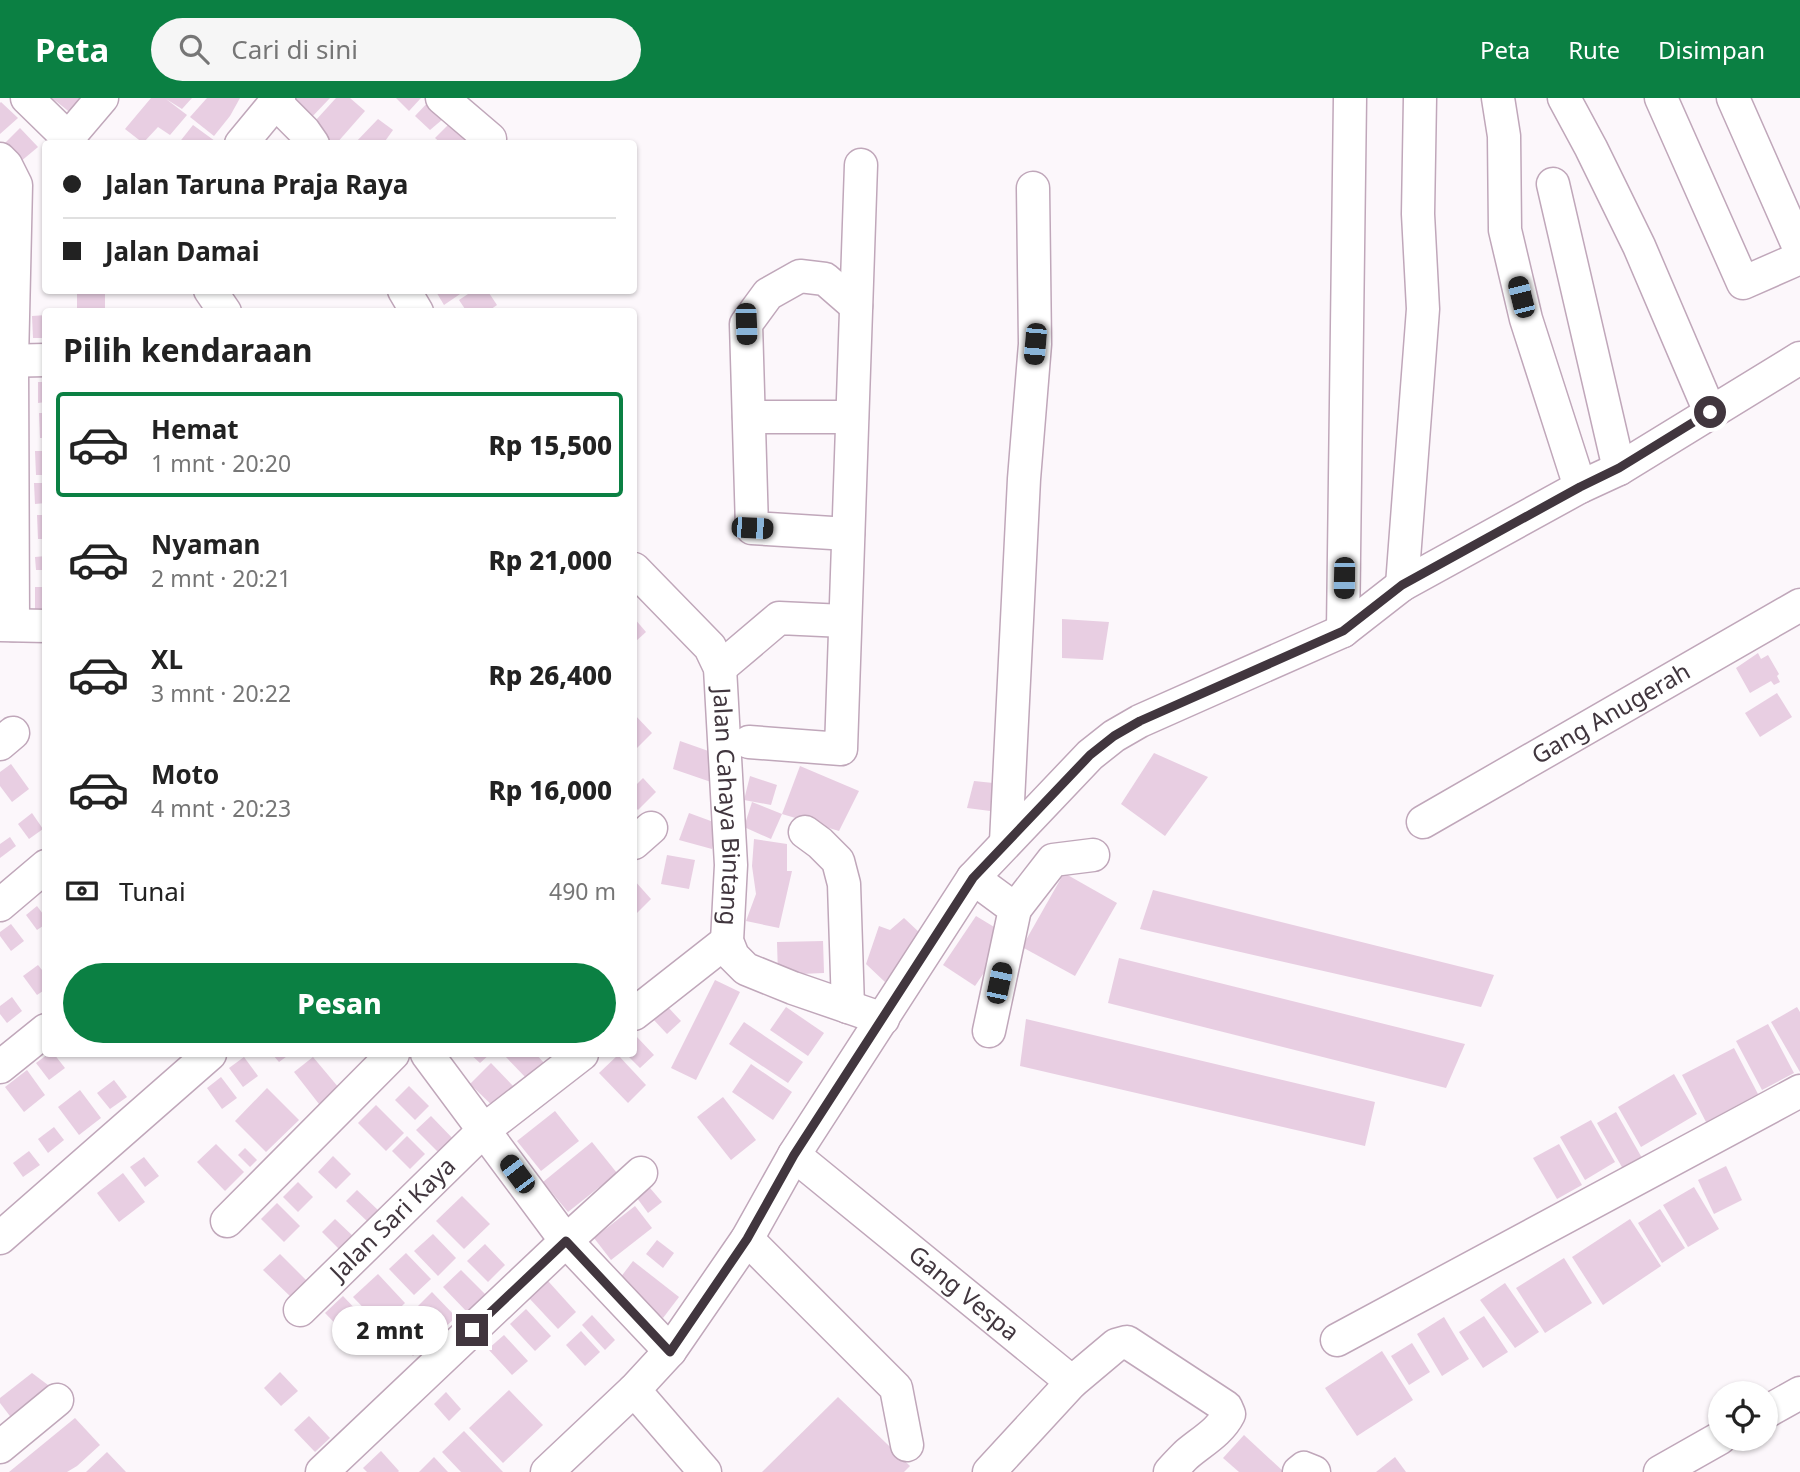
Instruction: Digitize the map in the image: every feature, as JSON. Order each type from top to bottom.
[{"type":"street","points":[[27,98],[69,140]]},
{"type":"street","points":[[71,140],[102,98]]},
{"type":"street","points":[[442,98],[490,139]]},
{"type":"street","points":[[1343,631],[1350,98]]},
{"type":"street","points":[[1402,585],[1423,309],[1418,214],[1420,98]]},
{"type":"street","points":[[1498,98],[1504,136],[1505,230],[1526,319],[1580,487]]},
{"type":"street","points":[[1564,98],[1639,246],[1710,412]]},
{"type":"street","points":[[1661,98],[1743,284],[1797,265],[1733,98]]},
{"type":"street","points":[[244,140],[277,100],[310,140]]},
{"type":"street","points":[[0,159],[16,185],[6,361],[7,625],[42,626]]},
{"type":"street","points":[[749,742],[841,749],[861,165]]},
{"type":"street","points":[[1553,184],[1619,468]]},
{"type":"street","points":[[1006,842],[1024,479],[1035,344],[1033,188]]},
{"type":"street","points":[[848,534],[752,528],[746,324],[768,294],[800,276],[825,279],[856,306]]},
{"type":"street","points":[[547,1472],[670,1352],[747,1239],[794,1155],[973,878],[1090,755],[1114,736],[1140,721],[1343,631],[1402,585],[1619,468],[1800,358]]},
{"type":"street","points":[[6,361],[42,360]]},
{"type":"street","points":[[749,417],[852,417]]},
{"type":"street","name":"Jalan Cahaya Bintang","points":[[637,572],[710,647],[720,667],[731,865],[726,941],[733,956],[746,969],[883,1019]]},
{"type":"street","name":"Gang Anugerah","points":[[1423,822],[1800,605]]},
{"type":"street","points":[[720,667],[779,618],[844,621]]},
{"type":"street","points":[[805,832],[838,861],[844,884],[848,1007]]},
{"type":"street","points":[[989,1031],[1015,909],[1053,860],[1093,855]]},
{"type":"street","points":[[2,901],[42,869]]},
{"type":"street","points":[[973,878],[1015,909]]},
{"type":"street","points":[[637,1012],[726,941]]},
{"type":"street","points":[[0,1067],[42,1033]]},
{"type":"street","points":[[0,1238],[208,1057]]},
{"type":"street","points":[[227,1221],[390,1057]]},
{"type":"street","points":[[429,1057],[566,1241],[670,1352]]},
{"type":"street","name":"Jalan Sari Kaya","points":[[300,1310],[484,1130],[578,1057]]},
{"type":"street","points":[[1337,1340],[1800,1091]]},
{"type":"street","name":"Gang Vespa","points":[[794,1155],[1072,1382]]},
{"type":"street","points":[[322,1472],[640,1174]]},
{"type":"street","points":[[747,1239],[896,1388],[907,1445]]},
{"type":"street","points":[[989,1472],[1072,1382],[1116,1345],[1127,1342],[1226,1408],[1229,1414],[1216,1432],[1186,1455],[1170,1472]]},
{"type":"street","points":[[634,1390],[705,1472]]},
{"type":"street","points":[[1778,1405],[1800,1393]]},
{"type":"street","points":[[0,1447],[57,1400]]},
{"type":"street","points":[[1660,1472],[1708,1445]]},
{"type":"street","points":[[1299,1472],[1304,1468],[1314,1472]]},
{"type":"building","points":[[52,98],[85,98],[72,114]]},
{"type":"building","points":[[151,98],[192,98],[182,109],[166,99],[187,115],[170,135],[158,127],[146,140],[139,140],[125,129]]},
{"type":"building","points":[[207,98],[240,98],[214,136],[190,117]]},
{"type":"building","points":[[291,98],[330,98],[309,120]]},
{"type":"building","points":[[336,98],[350,98],[365,111],[340,140],[316,140],[306,131]]},
{"type":"building","points":[[396,98],[421,98],[409,111]]},
{"type":"building","points":[[432,98],[450,113],[430,130],[415,116]]},
{"type":"building","points":[[0,103],[18,118],[0,134]]},
{"type":"building","points":[[456,117],[471,135],[465,140],[435,138]]},
{"type":"building","points":[[378,119],[393,130],[386,140],[358,140]]},
{"type":"building","points":[[193,125],[214,140],[181,140]]},
{"type":"building","points":[[20,128],[38,147],[20,162],[2,146]]},
{"type":"building","points":[[77,294],[105,294],[105,308],[77,308]]},
{"type":"building","points":[[437,294],[460,294],[444,305]]},
{"type":"building","points":[[468,294],[490,294],[497,305],[493,308],[464,308],[459,300]]},
{"type":"building","points":[[42,315],[42,338],[33,338],[32,316]]},
{"type":"building","points":[[38,382],[42,382],[42,402],[38,403]]},
{"type":"building","points":[[39,413],[42,413],[42,438]]},
{"type":"building","points":[[35,451],[42,451],[42,475],[36,475]]},
{"type":"building","points":[[34,483],[42,483],[42,503],[35,504]]},
{"type":"building","points":[[37,515],[42,515],[42,539],[38,539]]},
{"type":"building","points":[[42,556],[42,570],[36,570],[35,557]]},
{"type":"building","points":[[35,587],[42,587],[42,613],[35,613]]},
{"type":"building","points":[[1062,619],[1109,622],[1103,660],[1062,658]]},
{"type":"building","points":[[637,622],[646,632],[637,640]]},
{"type":"building","points":[[1758,653],[1761,659],[1768,655],[1779,674],[1777,676],[1780,682],[1774,685],[1771,681],[1750,693],[1736,668]]},
{"type":"building","points":[[1777,693],[1792,717],[1760,737],[1745,713]]},
{"type":"building","points":[[637,717],[652,733],[637,748]]},
{"type":"building","points":[[680,741],[717,754],[711,782],[673,769]]},
{"type":"building","points":[[1154,753],[1208,777],[1165,836],[1121,804]]},
{"type":"building","points":[[11,764],[29,789],[12,802],[0,786],[0,772]]},
{"type":"building","points":[[800,766],[859,791],[839,831],[782,814]]},
{"type":"building","points":[[750,776],[777,785],[771,805],[744,800]]},
{"type":"building","points":[[643,778],[656,792],[638,810],[637,809],[637,784]]},
{"type":"building","points":[[974,781],[1003,784],[998,812],[967,808]]},
{"type":"building","points":[[752,802],[782,814],[771,839],[744,827]]},
{"type":"building","points":[[32,813],[42,830],[29,839],[18,824]]},
{"type":"building","points":[[689,813],[719,824],[712,849],[679,840]]},
{"type":"building","points":[[10,837],[16,846],[0,858],[0,844]]},
{"type":"building","points":[[754,839],[787,844],[787,871],[792,871],[779,928],[746,921],[756,894],[752,866]]},
{"type":"building","points":[[667,855],[695,860],[689,889],[661,884]]},
{"type":"building","points":[[1064,873],[1117,903],[1075,976],[1022,947]]},
{"type":"building","points":[[637,883],[651,899],[637,913]]},
{"type":"building","points":[[1153,890],[1494,975],[1481,1007],[1140,929]]},
{"type":"building","points":[[37,906],[42,913],[42,927],[37,930],[26,915]]},
{"type":"building","points":[[976,916],[1009,936],[975,986],[943,965]]},
{"type":"building","points":[[904,918],[921,934],[885,982],[866,964],[879,926],[890,930]]},
{"type":"building","points":[[11,924],[24,941],[11,951],[0,932]]},
{"type":"building","points":[[823,941],[824,973],[778,975],[777,942]]},
{"type":"building","points":[[1119,958],[1465,1044],[1446,1088],[1108,1003]]},
{"type":"building","points":[[38,965],[42,970],[42,992],[37,995],[23,976]]},
{"type":"building","points":[[715,980],[740,992],[696,1080],[671,1068]]},
{"type":"building","points":[[12,997],[22,1011],[7,1023],[0,1014],[0,1006]]},
{"type":"building","points":[[666,1005],[681,1021],[667,1034],[652,1018]]},
{"type":"building","points":[[786,1007],[824,1033],[808,1056],[770,1030]]},
{"type":"building","points":[[1797,1007],[1800,1012],[1800,1072],[1771,1022]]},
{"type":"building","points":[[1026,1019],[1375,1102],[1365,1146],[1020,1066]]},
{"type":"building","points":[[744,1022],[803,1062],[788,1083],[729,1044]]},
{"type":"building","points":[[1768,1024],[1794,1073],[1762,1090],[1736,1041]]},
{"type":"building","points":[[637,1037],[654,1055],[640,1068],[629,1057],[637,1057]]},
{"type":"building","points":[[1734,1048],[1758,1094],[1706,1122],[1682,1075]]},
{"type":"building","points":[[44,1057],[56,1057],[65,1068],[49,1080],[36,1063]]},
{"type":"building","points":[[244,1057],[258,1076],[243,1087],[229,1068]]},
{"type":"building","points":[[313,1057],[339,1088],[319,1104],[294,1072]]},
{"type":"building","points":[[473,1057],[487,1057],[480,1063]]},
{"type":"building","points":[[506,1057],[539,1057],[545,1064],[528,1080]]},
{"type":"building","points":[[616,1057],[620,1057],[646,1085],[628,1103],[599,1073]]},
{"type":"building","points":[[491,1063],[518,1091],[498,1111],[470,1084]]},
{"type":"building","points":[[751,1064],[792,1092],[773,1120],[732,1092]]},
{"type":"building","points":[[27,1070],[45,1095],[24,1112],[5,1087]]},
{"type":"building","points":[[1674,1074],[1697,1114],[1641,1147],[1618,1107]]},
{"type":"building","points":[[221,1077],[237,1098],[222,1109],[207,1088]]},
{"type":"building","points":[[114,1080],[127,1097],[110,1109],[97,1093]]},
{"type":"building","points":[[409,1086],[429,1106],[415,1120],[395,1100]]},
{"type":"building","points":[[267,1088],[299,1120],[266,1152],[235,1121]]},
{"type":"building","points":[[80,1090],[101,1118],[79,1135],[58,1107]]},
{"type":"building","points":[[723,1097],[756,1140],[731,1160],[697,1117]]},
{"type":"building","points":[[376,1105],[404,1133],[386,1151],[358,1123]]},
{"type":"building","points":[[555,1111],[579,1141],[541,1171],[517,1141]]},
{"type":"building","points":[[1616,1112],[1642,1158],[1623,1169],[1597,1123]]},
{"type":"building","points":[[431,1116],[458,1144],[444,1158],[416,1130]]},
{"type":"building","points":[[1591,1120],[1615,1162],[1585,1180],[1560,1137]]},
{"type":"building","points":[[54,1127],[64,1140],[48,1153],[38,1139]]},
{"type":"building","points":[[407,1136],[425,1154],[410,1169],[392,1151]]},
{"type":"building","points":[[592,1142],[617,1173],[568,1212],[543,1182]]},
{"type":"building","points":[[216,1144],[244,1172],[225,1191],[197,1162]]},
{"type":"building","points":[[1559,1144],[1582,1185],[1557,1199],[1533,1158]]},
{"type":"building","points":[[245,1148],[257,1160],[250,1167],[238,1155]]},
{"type":"building","points":[[29,1151],[40,1165],[23,1177],[13,1163]]},
{"type":"building","points":[[333,1156],[351,1174],[336,1189],[318,1172]]},
{"type":"building","points":[[144,1157],[159,1176],[145,1187],[130,1167]]},
{"type":"building","points":[[1726,1166],[1742,1200],[1714,1214],[1698,1180]]},
{"type":"building","points":[[123,1173],[145,1202],[119,1222],[97,1193]]},
{"type":"building","points":[[298,1182],[313,1197],[298,1212],[283,1197]]},
{"type":"building","points":[[1694,1187],[1719,1229],[1688,1247],[1663,1205]]},
{"type":"building","points":[[650,1188],[662,1202],[648,1213],[637,1198]]},
{"type":"building","points":[[357,1190],[380,1212],[369,1223],[346,1201]]},
{"type":"building","points":[[462,1196],[490,1224],[464,1249],[436,1221]]},
{"type":"building","points":[[277,1203],[300,1226],[284,1242],[261,1219]]},
{"type":"building","points":[[635,1206],[652,1228],[611,1260],[594,1238]]},
{"type":"building","points":[[1660,1209],[1685,1248],[1662,1263],[1638,1223]]},
{"type":"building","points":[[335,1219],[355,1238],[341,1251],[322,1232]]},
{"type":"building","points":[[1630,1219],[1661,1266],[1603,1305],[1572,1257]]},
{"type":"building","points":[[433,1234],[456,1258],[438,1276],[414,1251]]},
{"type":"building","points":[[657,1240],[674,1253],[663,1268],[646,1254]]},
{"type":"building","points":[[485,1244],[505,1265],[488,1282],[467,1261]]},
{"type":"building","points":[[406,1253],[431,1279],[414,1295],[389,1269]]},
{"type":"building","points":[[280,1254],[309,1283],[293,1299],[263,1270]]},
{"type":"building","points":[[1564,1258],[1592,1303],[1545,1333],[1516,1288]]},
{"type":"building","points":[[633,1261],[679,1297],[663,1318],[617,1282]]},
{"type":"building","points":[[461,1270],[486,1295],[468,1313],[443,1287]]},
{"type":"building","points":[[378,1274],[405,1303],[381,1326],[353,1297]]},
{"type":"building","points":[[548,1281],[576,1312],[558,1329],[529,1298]]},
{"type":"building","points":[[1505,1283],[1539,1332],[1515,1348],[1480,1300]]},
{"type":"building","points":[[432,1292],[456,1317],[438,1334],[414,1310]]},
{"type":"building","points":[[343,1296],[376,1331],[359,1348],[325,1313]]},
{"type":"building","points":[[526,1309],[551,1336],[535,1351],[510,1324]]},
{"type":"building","points":[[406,1312],[432,1338],[413,1356],[387,1330]]},
{"type":"building","points":[[592,1315],[615,1340],[605,1350],[582,1325]]},
{"type":"building","points":[[1484,1316],[1508,1352],[1483,1368],[1459,1332]]},
{"type":"building","points":[[1444,1317],[1469,1359],[1442,1376],[1417,1334]]},
{"type":"building","points":[[581,1331],[600,1352],[585,1366],[566,1345]]},
{"type":"building","points":[[504,1335],[528,1361],[512,1375],[488,1349]]},
{"type":"building","points":[[1412,1343],[1430,1372],[1409,1385],[1391,1356]]},
{"type":"building","points":[[1382,1351],[1413,1400],[1357,1436],[1325,1388]]},
{"type":"building","points":[[280,1372],[298,1391],[281,1406],[264,1388]]},
{"type":"building","points":[[32,1373],[56,1391],[16,1424],[0,1403],[0,1398]]},
{"type":"building","points":[[509,1390],[543,1425],[503,1463],[469,1428]]},
{"type":"building","points":[[446,1392],[461,1409],[449,1421],[434,1404]]},
{"type":"building","points":[[838,1397],[910,1466],[904,1472],[762,1472]]},
{"type":"building","points":[[309,1416],[330,1438],[315,1452],[294,1430]]},
{"type":"building","points":[[75,1418],[100,1445],[77,1466],[67,1472],[9,1472]]},
{"type":"building","points":[[464,1431],[503,1472],[461,1472],[442,1452]]},
{"type":"building","points":[[1244,1435],[1284,1472],[1239,1472],[1223,1458]]},
{"type":"building","points":[[381,1451],[398,1472],[367,1472],[363,1468]]},
{"type":"building","points":[[107,1452],[126,1472],[86,1472]]},
{"type":"building","points":[[434,1457],[448,1472],[419,1472]]},
{"type":"building","points":[[1395,1457],[1406,1472],[1376,1472]]},
{"type":"route","points":[[472,1330],[566,1241],[670,1352],[747,1239],[794,1155],[973,878],[1090,755],[1114,736],[1140,721],[1343,631],[1402,585],[1619,468],[1710,412]]}]
